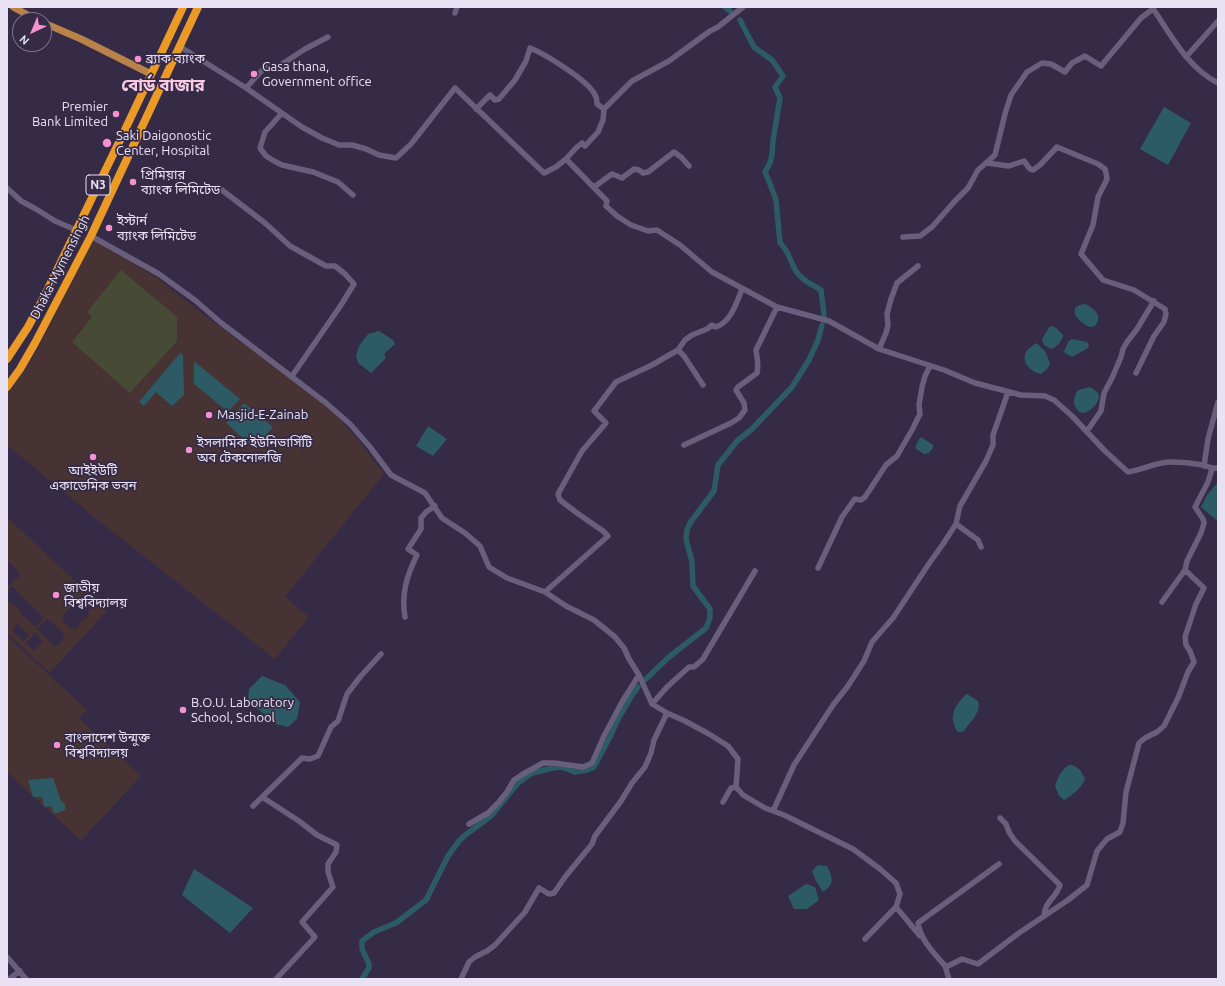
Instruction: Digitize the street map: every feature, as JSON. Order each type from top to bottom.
[{"type":"highway","name":"N3","points":[[7,359],[28,327],[183,7]]},
{"type":"highway","name":"N3","points":[[179,46],[198,7]]},
{"type":"highway","name":"Dhaka-Mymensingh","points":[[7,387],[20,369],[35,343],[91,236],[179,46]]},
{"type":"main road","points":[[13,7],[23,12]]},
{"type":"main road","points":[[52,27],[151,74]]},
{"type":"street","points":[[455,13],[457,7]]},
{"type":"street","points":[[179,46],[246,88],[302,127],[339,145],[352,145],[379,155],[396,158],[416,139],[456,88],[476,109],[544,173],[556,167],[582,143],[585,146],[598,132],[603,120],[604,109],[632,81],[669,61],[710,31],[718,27],[743,7]]},
{"type":"street","points":[[903,237],[920,236],[932,227],[968,188],[978,170],[995,155],[1011,95],[1027,72],[1042,62],[1050,64],[1065,72],[1072,63],[1085,56],[1101,66],[1141,18],[1152,8],[1186,58],[1201,73],[1218,84]]},
{"type":"street","points":[[1186,58],[1218,21]]},
{"type":"street","points":[[246,88],[266,66],[276,68],[305,49],[328,37]]},
{"type":"street","points":[[476,109],[490,95],[495,100],[499,98],[515,80],[526,61],[530,48],[540,52],[587,84],[595,95],[597,104],[604,109]]},
{"type":"street","points":[[282,113],[265,132],[260,148],[266,156],[282,165],[313,172],[338,182],[353,195]]},
{"type":"street","points":[[986,163],[1009,166],[1024,162],[1030,169],[1033,170],[1040,165],[1056,147],[1102,166],[1106,173],[1107,179],[1098,197],[1093,225],[1081,254],[1104,280],[1134,290],[1165,308],[1166,314],[1164,322],[1151,342],[1136,372]]},
{"type":"street","points":[[594,187],[612,174],[622,178],[634,169],[643,173],[648,172],[674,152],[689,166]]},
{"type":"street","points":[[566,159],[607,201],[606,206],[622,219],[631,225],[648,231],[656,230],[680,245],[712,272],[777,307],[829,321],[879,349],[944,370],[975,383],[1021,395],[1045,396],[1054,400],[1128,472],[1169,462],[1183,462],[1215,468],[1195,507],[1204,523],[1201,533],[1187,560],[1185,570],[1162,602]]},
{"type":"street","points":[[218,187],[275,231],[290,246],[326,266],[335,266],[354,284],[292,376]]},
{"type":"street","points":[[7,188],[21,201],[36,208],[55,221],[76,230]]},
{"type":"street","points":[[91,236],[159,274],[292,376],[350,424],[391,475],[426,493],[442,518],[465,533],[480,546],[489,566],[508,578],[545,592],[566,606],[594,620],[615,637],[624,648],[639,675],[652,704],[709,734],[728,746],[738,759],[736,787],[743,795],[765,808],[820,832],[853,849],[896,883],[900,894],[896,907],[865,939]]},
{"type":"street","points":[[879,349],[886,333],[891,299],[897,283],[918,266]]},
{"type":"street","points":[[545,592],[608,536],[603,530],[560,500],[558,494],[582,451],[606,423],[594,411],[616,382],[652,365],[678,350],[685,340],[692,335],[707,329],[712,325],[716,327],[720,326],[730,316],[742,288]]},
{"type":"street","points":[[1087,431],[1101,411],[1104,393],[1121,357],[1123,349],[1154,301]]},
{"type":"street","points":[[684,445],[731,423],[739,418],[745,410],[744,403],[736,390],[757,373],[759,364],[756,350],[777,307]]},
{"type":"street","points":[[678,350],[684,356],[703,385]]},
{"type":"street","points":[[818,568],[842,517],[855,499],[861,500],[865,497],[886,465],[897,456],[912,430],[920,414],[919,405],[922,387],[930,366]]},
{"type":"street","points":[[773,811],[794,765],[864,661],[872,642],[901,606],[956,524],[960,506],[986,461],[993,445],[993,435],[1008,392]]},
{"type":"street","points":[[1204,466],[1208,439],[1218,402]]},
{"type":"street","points":[[405,617],[403,597],[409,570],[416,555],[408,549],[421,529],[420,518],[434,506]]},
{"type":"street","points":[[956,524],[978,540],[982,547]]},
{"type":"street","points":[[999,864],[918,923],[923,941],[946,967],[962,959],[978,964],[1019,933],[1087,886],[1097,851],[1107,838],[1120,832],[1123,823],[1126,792],[1139,743],[1164,726],[1194,662],[1186,645],[1185,637],[1196,604],[1204,588],[1185,570]]},
{"type":"street","points":[[652,704],[678,675],[689,667],[694,667],[702,659],[755,571]]},
{"type":"street","points":[[253,806],[302,758],[310,759],[318,756],[331,726],[338,721],[347,694],[381,654]]},
{"type":"street","points":[[469,824],[488,813],[507,792],[514,780],[543,763],[583,767],[592,763],[622,702],[639,675]]},
{"type":"street","points":[[461,979],[469,962],[494,945],[525,912],[539,888],[549,894],[554,893],[592,844],[595,836],[645,767],[651,753],[654,740],[667,713]]},
{"type":"street","points":[[723,802],[731,788],[736,787]]},
{"type":"street","points":[[262,797],[299,821],[317,835],[337,845],[336,852],[328,864],[328,872],[333,887],[302,922],[315,937],[276,979]]},
{"type":"street","points":[[1000,818],[1006,824],[1015,841],[1060,885],[1058,891],[1044,908],[1044,916]]},
{"type":"street","points":[[896,907],[945,966],[949,979]]},
{"type":"street","points":[[7,957],[26,979]]},
{"type":"street","points":[[10,979],[20,971]]},
{"type":"shaded area","points":[[1164,107],[1191,123],[1168,165],[1140,149]]},
{"type":"shaded area","name":"ইসলামিক ইউনিভার্সিটি অব টেকনোলজি","points":[[93,240],[124,257],[157,278],[233,337],[268,361],[335,414],[355,436],[384,474],[285,597],[309,617],[275,659],[95,518],[7,445],[7,395],[32,359],[54,318],[66,290]]},
{"type":"shaded area","points":[[121,270],[177,317],[177,341],[130,393],[72,342],[92,317],[87,312]]},
{"type":"shaded area","points":[[1085,304],[1096,311],[1098,320],[1095,326],[1090,327],[1082,323],[1075,314],[1075,308],[1079,305]]},
{"type":"shaded area","points":[[1050,326],[1055,327],[1063,335],[1059,343],[1051,349],[1044,345],[1042,339]]},
{"type":"shaded area","points":[[379,331],[393,340],[395,344],[384,354],[386,358],[371,373],[358,363],[356,356],[359,346],[368,334]]},
{"type":"shaded area","points":[[1072,339],[1087,342],[1089,345],[1088,348],[1072,357],[1064,351],[1069,341]]},
{"type":"shaded area","points":[[1036,343],[1045,351],[1050,363],[1048,368],[1041,374],[1031,369],[1025,360],[1026,352]]},
{"type":"shaded area","points":[[180,353],[183,355],[184,395],[172,406],[156,392],[144,406],[139,402]]},
{"type":"shaded area","points":[[194,361],[240,399],[228,412],[194,384]]},
{"type":"shaded area","points":[[1090,387],[1098,393],[1099,396],[1097,402],[1090,410],[1082,413],[1077,410],[1074,404],[1075,396],[1078,390]]},
{"type":"shaded area","points":[[244,403],[273,427],[254,448],[226,423]]},
{"type":"shaded area","points":[[428,426],[447,439],[433,456],[416,446]]},
{"type":"shaded area","points":[[921,437],[933,445],[933,448],[929,453],[924,454],[915,448]]},
{"type":"shaded area","points":[[1218,482],[1218,521],[1201,507],[1207,495]]},
{"type":"shaded area","name":"জাতীয় বিশ্ববিদ্যালয়","points":[[7,517],[107,611],[50,673],[7,633],[7,600],[21,611],[20,613],[34,626],[36,626],[43,619],[43,617],[12,586],[7,591],[7,586],[10,586],[13,579],[15,580],[20,575],[7,560]],"holes":[[[83,601],[91,609],[87,618],[85,616],[83,618],[85,620],[83,622],[81,620],[76,629],[73,627],[71,629],[62,620],[64,618],[62,616],[76,602],[79,604]],[[48,619],[65,635],[62,638],[63,640],[57,646],[54,646],[37,629]],[[17,624],[29,635],[24,641],[12,631]],[[35,633],[43,641],[34,651],[26,643]]]},
{"type":"shaded area","name":"বাংলাদেশ উন্মুক্ত বিশ্ববিদ্যালয়","points":[[7,636],[87,710],[79,718],[141,776],[81,841],[7,772]]},
{"type":"shaded area","points":[[262,676],[285,685],[300,702],[297,719],[288,727],[276,724],[248,701],[249,689]]},
{"type":"shaded area","points":[[966,694],[978,701],[979,705],[975,717],[964,731],[958,732],[953,721],[954,712]]},
{"type":"shaded area","points":[[1069,765],[1077,767],[1085,779],[1071,796],[1064,800],[1059,796],[1055,786],[1060,774]]},
{"type":"shaded area","points":[[53,778],[61,801],[65,804],[65,810],[54,814],[51,806],[44,807],[42,797],[33,797],[28,780]]},
{"type":"shaded area","points":[[818,865],[827,866],[832,877],[830,886],[823,892],[812,871]]},
{"type":"shaded area","points":[[194,869],[253,908],[230,933],[182,895]]},
{"type":"shaded area","points":[[806,884],[815,887],[819,900],[807,909],[794,909],[788,896]]},
{"type":"waterway","points":[[725,7],[730,11]]},
{"type":"waterway","points":[[740,20],[754,47],[772,60],[783,76],[775,87],[780,98],[772,155],[765,172],[776,200],[780,243],[798,274],[807,282],[821,290],[824,315]]},
{"type":"waterway","points":[[646,679],[669,657],[706,628],[710,618],[710,609],[693,586],[692,562],[686,539],[687,530],[690,523],[714,491],[718,465],[737,441],[752,429],[792,387],[809,360],[818,340],[822,325]]},
{"type":"waterway","points":[[362,979],[369,968],[369,964],[362,949],[362,941],[374,932],[396,923],[426,900],[448,856],[459,841],[491,816],[518,783],[532,773],[553,768],[562,767],[575,772],[594,767],[618,719],[638,687]]},
{"type":"place","name":"ব্র্যাক ব্যাংক","points":[[138,59]]},
{"type":"place","name":"Gasa thana, Government office","points":[[254,74]]},
{"type":"place","name":"Premier Bank Limited","points":[[116,114]]},
{"type":"place","name":"Saki Daigonostic Center, Hospital","points":[[107,143]]},
{"type":"place","name":"প্রিমিয়ার ব্যাংক লিমিটেড","points":[[133,182]]},
{"type":"place","name":"ইস্টার্ন ব্যাংক লিমিটেড","points":[[109,228]]},
{"type":"place","name":"Masjid-E-Zainab","points":[[209,415]]},
{"type":"place","name":"ইসলামিক ইউনিভার্সিটি অব টেকনোলজি","points":[[189,450]]},
{"type":"place","name":"আইইউটি একাডেমিক ভবন","points":[[93,457]]},
{"type":"place","name":"জাতীয় বিশ্ববিদ্যালয়","points":[[56,595]]},
{"type":"place","name":"B.O.U. Laboratory School, School","points":[[183,710]]},
{"type":"place","name":"বাংলাদেশ উন্মুক্ত বিশ্ববিদ্যালয়","points":[[57,745]]},
{"type":"district","name":"বোর্ড বাজার","points":[[163,85]]}]
